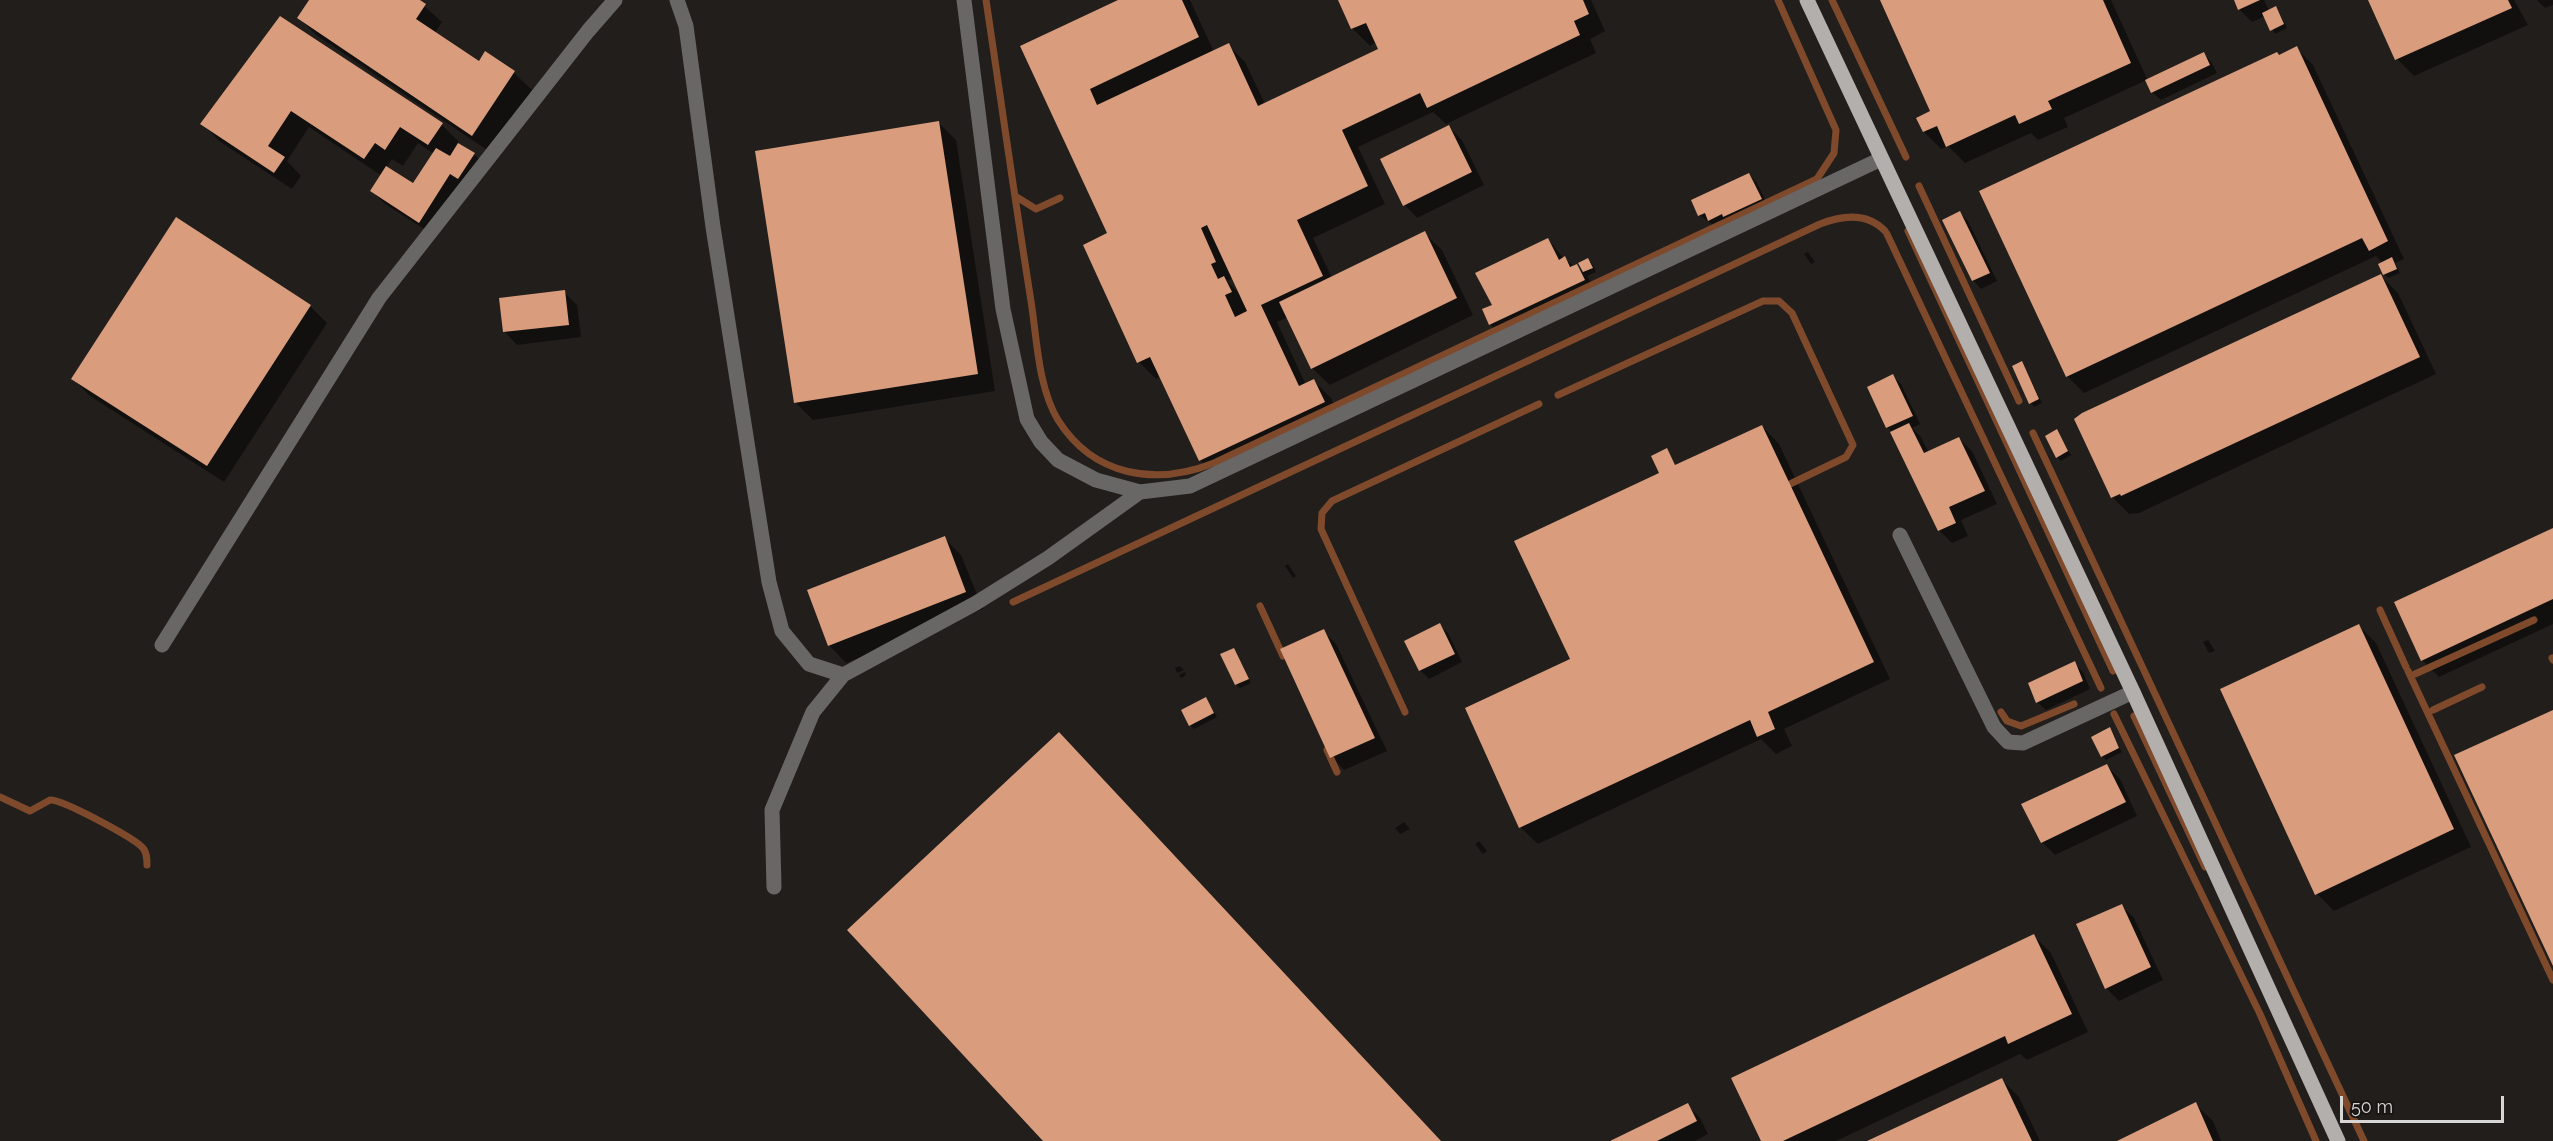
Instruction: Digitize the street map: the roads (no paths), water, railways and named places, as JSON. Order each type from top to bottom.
[{"type":"main road","points":[[1806,0],[2133,692],[2338,1141]]},
{"type":"street","points":[[162,645],[379,298],[588,31],[615,0]]},
{"type":"street","points":[[677,0],[686,26],[713,227],[769,582],[782,631],[809,664],[843,675]]},
{"type":"street","points":[[964,0],[1003,309],[1027,418],[1041,442],[1058,460],[1096,480],[1140,492],[1190,486],[1881,159]]},
{"type":"street","points":[[774,887],[772,810],[813,712],[843,675],[976,603],[1048,558],[1140,492]]},
{"type":"street","points":[[1900,535],[1994,727],[2008,742],[2023,743],[2133,692]]},
{"type":"waterway","points":[[986,0],[1039,362],[1046,393],[1058,420],[1089,454],[1108,465],[1128,472],[1149,475],[1192,470],[1214,463],[1817,179],[1834,153],[1836,130],[1778,0]]},
{"type":"waterway","points":[[1832,0],[1906,157]]},
{"type":"waterway","points":[[1919,186],[2019,401]]},
{"type":"waterway","points":[[1015,196],[1036,209],[1060,198]]},
{"type":"waterway","points":[[1013,602],[1820,224],[1854,217],[1870,221],[1885,231]]},
{"type":"waterway","points":[[1908,231],[2113,671]]},
{"type":"waterway","points":[[1887,234],[2101,688]]},
{"type":"waterway","points":[[1558,395],[1763,301],[1779,301],[1792,313],[1853,445],[1846,457],[1790,484]]},
{"type":"waterway","points":[[1405,712],[1321,529],[1322,513],[1332,501],[1539,404]]},
{"type":"waterway","points":[[2033,433],[2364,1141]]},
{"type":"waterway","points":[[1260,606],[1283,656]]},
{"type":"waterway","points":[[2380,610],[2406,667]]},
{"type":"waterway","points":[[2415,674],[2534,620]]},
{"type":"waterway","points":[[2408,671],[2553,980]]},
{"type":"waterway","points":[[2433,710],[2482,687]]},
{"type":"waterway","points":[[2001,712],[2007,721],[2021,726],[2074,704]]},
{"type":"waterway","points":[[2114,714],[2260,1014],[2316,1141]]},
{"type":"waterway","points":[[2134,716],[2205,867]]},
{"type":"waterway","points":[[1327,750],[1337,772]]},
{"type":"waterway","points":[[0,797],[30,811],[50,800],[82,812],[136,842],[146,853],[147,865]]}]
